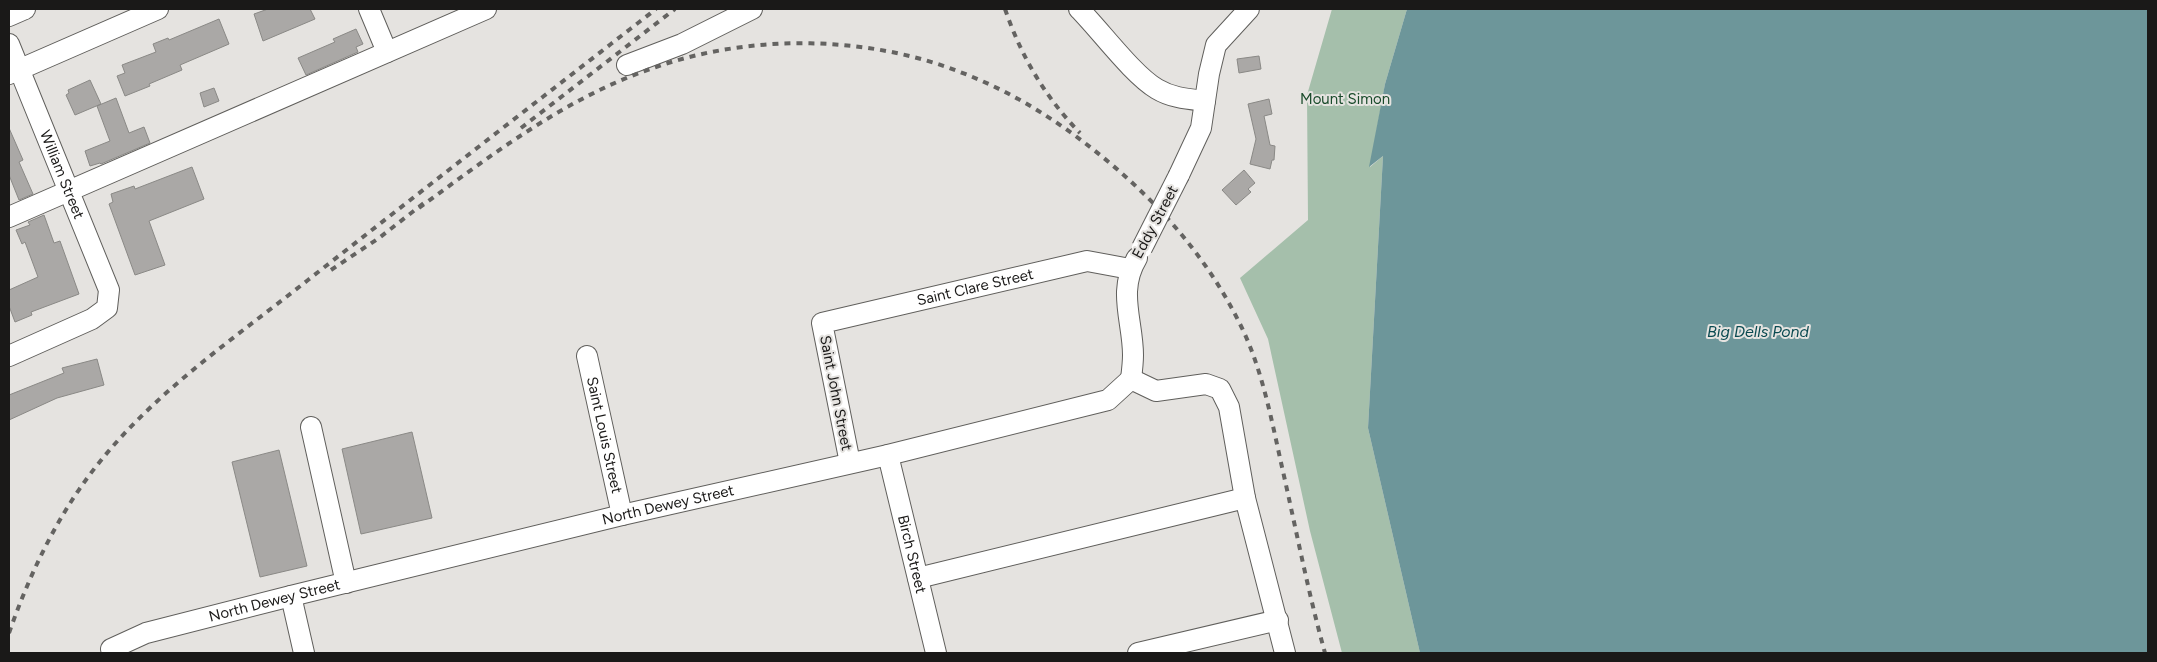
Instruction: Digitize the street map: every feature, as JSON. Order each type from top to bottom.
[{"type":"street","points":[[9,16],[25,9]]},
{"type":"street","points":[[14,72],[124,16],[158,9]]},
{"type":"street","points":[[369,9],[387,52]]},
{"type":"street","points":[[9,217],[486,9]]},
{"type":"street","points":[[627,65],[682,44],[752,9]]},
{"type":"street","points":[[1080,9],[1134,68],[1156,88],[1176,98],[1205,101]]},
{"type":"street","name":"Eddy Street","points":[[1130,269],[1201,128],[1209,74],[1216,46],[1249,9]]},
{"type":"street","name":"William Street","points":[[9,44],[14,72],[69,191],[109,290],[107,308],[92,319],[9,356]]},
{"type":"street","name":"Saint Clare Street","points":[[822,323],[1088,261],[1130,269]]},
{"type":"street","points":[[1130,269],[1126,302],[1134,354],[1131,379],[1156,391],[1206,384],[1220,389],[1229,407],[1244,498],[1278,620],[1285,653]]},
{"type":"street","name":"Saint John Street","points":[[822,323],[850,463]]},
{"type":"street","name":"Saint Louis Street","points":[[587,356],[622,515]]},
{"type":"street","name":"North Dewey Street","points":[[111,649],[146,633],[346,582],[622,515],[888,455],[1108,400],[1131,379]]},
{"type":"street","points":[[311,426],[346,582]]},
{"type":"street","name":"Birch Street","points":[[888,455],[936,653]]},
{"type":"street","points":[[918,578],[1244,498]]},
{"type":"street","points":[[291,596],[304,653]]},
{"type":"street","points":[[1138,653],[1278,620]]},
{"type":"green space","name":"Mount Simon","points":[[1332,9],[1407,9],[1385,84],[1370,167],[1383,156],[1368,428],[1420,653],[1342,653],[1310,531],[1268,339],[1240,278],[1308,220],[1307,95]]},
{"type":"water","name":"Big Dells Pond","points":[[1407,9],[2148,9],[2148,653],[1420,653],[1368,428],[1383,156],[1369,167],[1385,84]]},
{"type":"building","points":[[268,9],[310,9],[315,19],[263,41],[254,14]]},
{"type":"building","points":[[219,19],[229,44],[180,65],[182,70],[125,96],[117,76],[125,73],[122,65],[156,52],[153,44],[168,38],[169,40]]},
{"type":"building","points":[[356,29],[363,44],[356,47],[358,52],[306,75],[298,58],[335,42],[333,39]]},
{"type":"building","points":[[1259,56],[1261,69],[1239,73],[1237,59]]},
{"type":"building","points":[[90,80],[101,104],[75,115],[66,95],[69,93],[68,90]]},
{"type":"building","points":[[214,88],[219,101],[204,107],[200,93]]},
{"type":"building","points":[[116,98],[129,133],[144,127],[150,143],[101,164],[90,166],[85,151],[110,141],[97,106]]},
{"type":"building","points":[[1269,99],[1272,114],[1264,116],[1270,145],[1275,146],[1274,160],[1272,160],[1270,169],[1250,164],[1256,139],[1248,104]]},
{"type":"building","points":[[9,128],[23,160],[19,162],[33,194],[19,200],[9,175]]},
{"type":"building","points":[[192,167],[204,199],[149,221],[165,265],[135,275],[109,204],[113,202],[111,194],[134,186],[135,189]]},
{"type":"building","points":[[1244,170],[1255,183],[1248,189],[1251,192],[1236,205],[1222,190]]},
{"type":"building","points":[[44,215],[54,243],[60,241],[79,294],[31,312],[32,315],[15,322],[9,306],[9,290],[38,277],[25,242],[22,244],[16,230],[30,225],[28,222]]},
{"type":"building","points":[[97,359],[104,385],[57,398],[9,420],[9,395],[64,373],[62,368]]},
{"type":"building","points":[[412,432],[432,518],[361,534],[342,449]]},
{"type":"building","points":[[279,450],[307,566],[260,577],[232,462]]},
{"type":"railway","points":[[9,633],[36,566],[70,503],[98,464],[145,412],[225,344],[656,9]]},
{"type":"railway","points":[[521,128],[675,9]]},
{"type":"railway","points":[[1005,9],[1011,26],[1035,75],[1056,105],[1080,133]]},
{"type":"railway","points":[[419,208],[503,147],[562,110],[624,79],[692,56],[769,44],[848,45],[924,60],[981,80],[1040,112],[1111,164],[1167,217],[1199,257],[1227,299],[1247,339],[1265,393],[1325,653]]},
{"type":"railway","points":[[331,270],[379,238],[424,203]]}]
